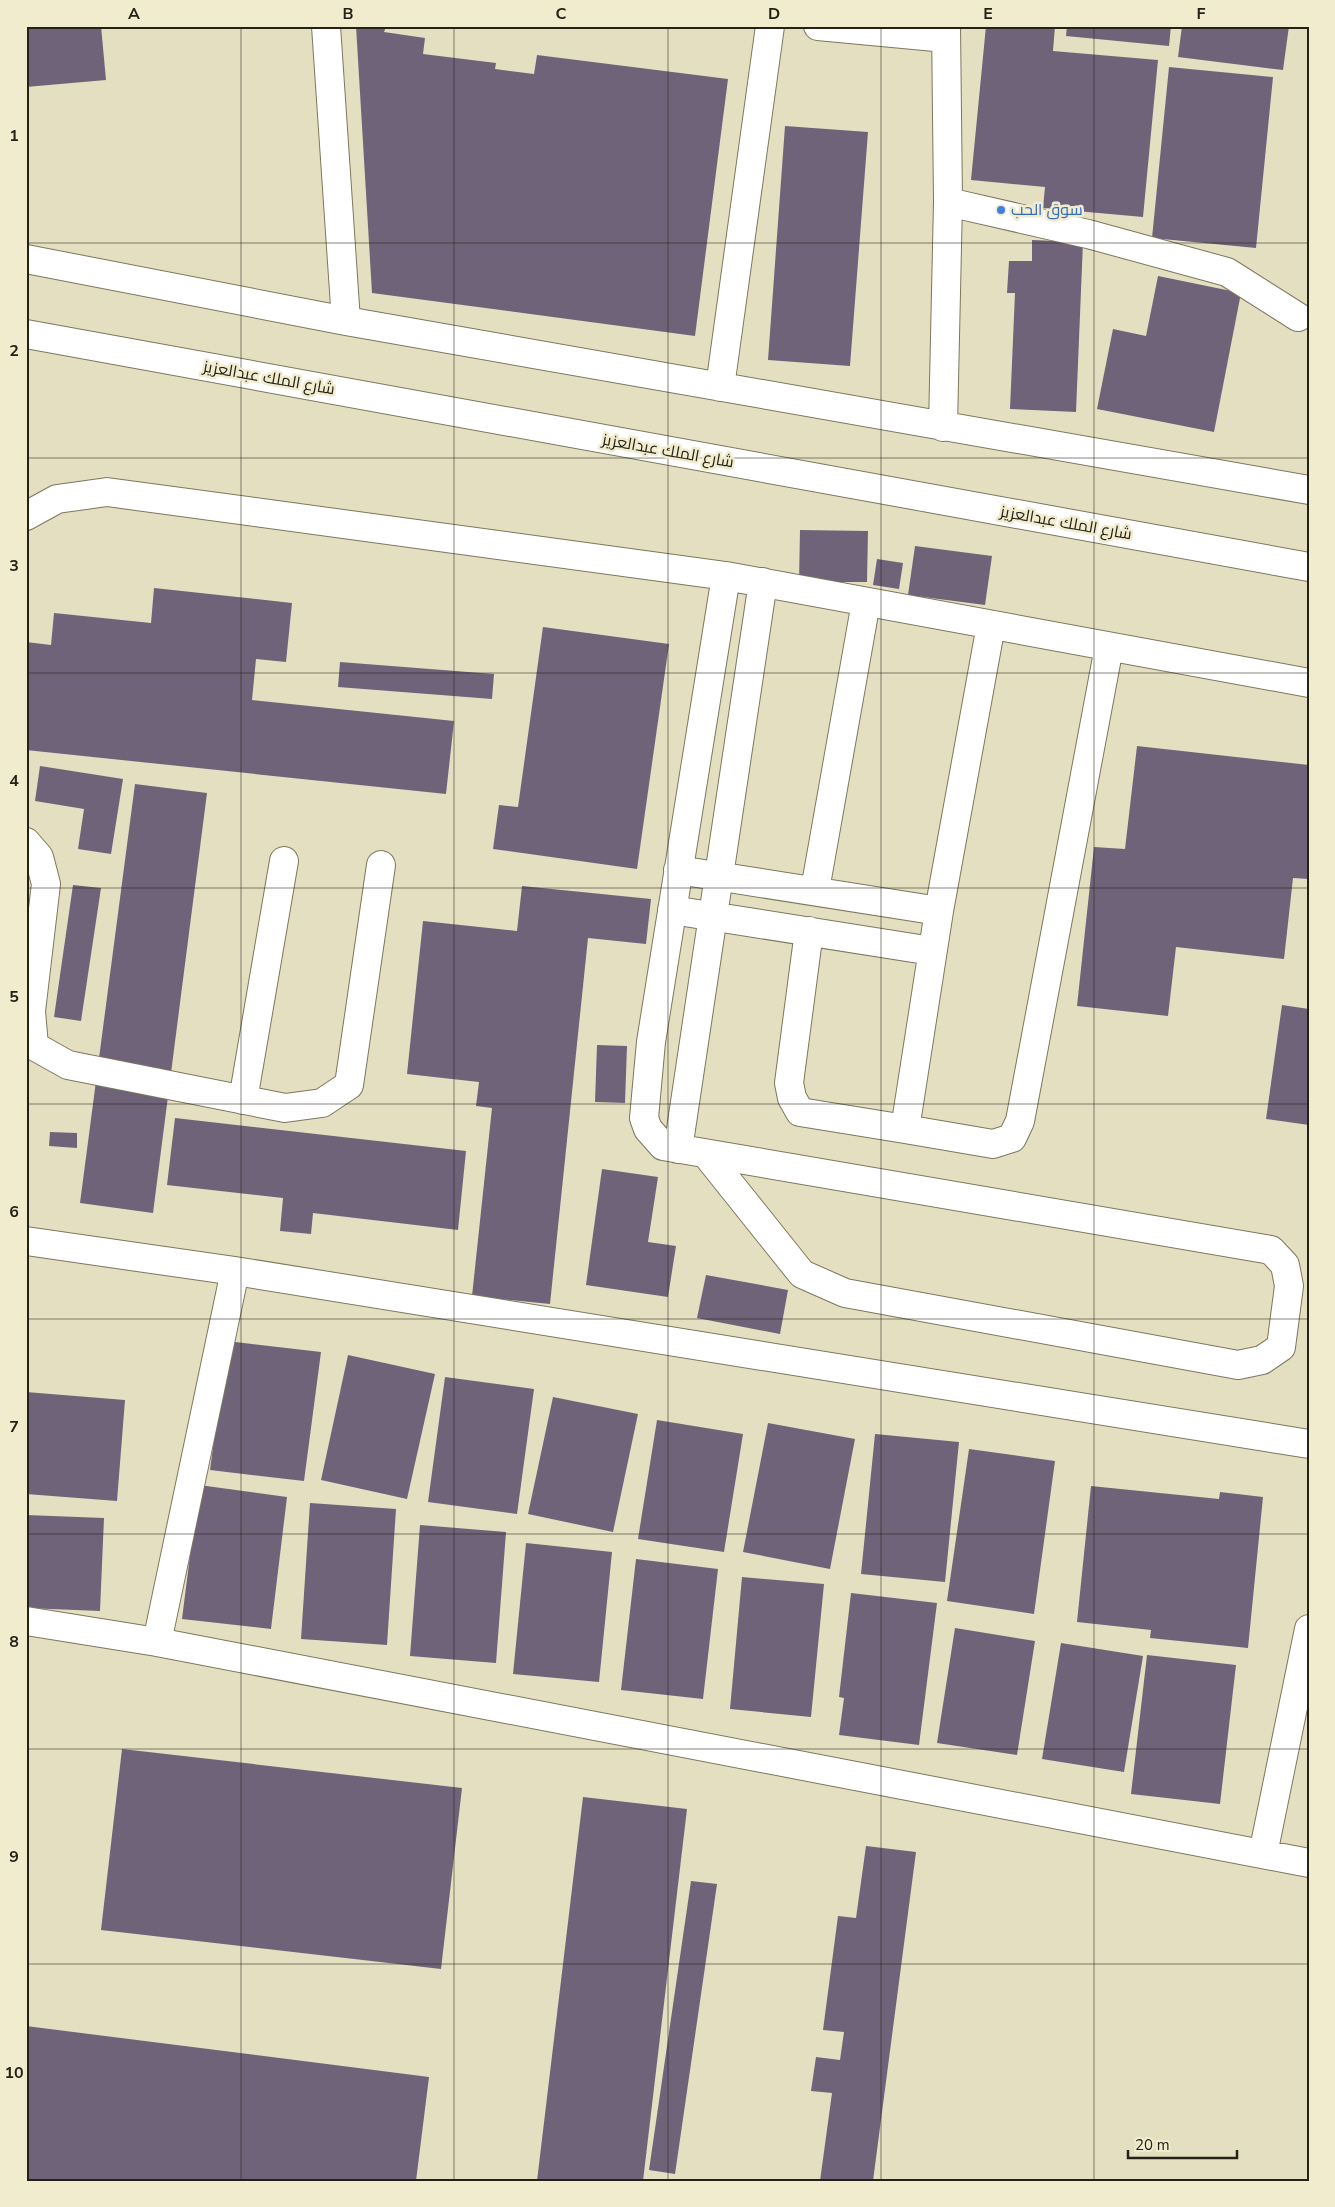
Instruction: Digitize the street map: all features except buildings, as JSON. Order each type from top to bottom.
[{"type":"street","points":[[326,26],[346,322]]},
{"type":"street","points":[[720,387],[770,26]]},
{"type":"street","points":[[818,26],[946,32],[948,202],[943,427]]},
{"type":"street","points":[[948,202],[1088,234],[1227,272],[1298,317]]},
{"type":"street","points":[[26,259],[346,322],[1309,490]]},
{"type":"street","name":"شارع الملك عبدالعزيز","points":[[26,334],[1309,567]]},
{"type":"street","points":[[26,516],[57,499],[107,492],[726,576],[1309,683]]},
{"type":"street","points":[[706,1154],[802,1274],[846,1293],[1238,1365],[1262,1360],[1281,1347],[1289,1286],[1285,1265],[1271,1250],[678,1149],[663,1146],[648,1129],[644,1118],[651,1042],[726,576]]},
{"type":"street","points":[[678,1149],[763,582]]},
{"type":"street","points":[[815,890],[866,602]]},
{"type":"street","points":[[905,1129],[932,951],[991,625]]},
{"type":"street","points":[[809,931],[789,1083],[792,1098],[800,1112],[993,1144],[1012,1138],[1020,1121],[1109,647]]},
{"type":"street","points":[[26,842],[39,857],[46,884],[31,1011],[34,1046],[68,1065],[285,1108],[322,1103],[348,1085],[381,865]]},
{"type":"street","points":[[243,1100],[284,861]]},
{"type":"street","points":[[678,870],[815,890],[939,911]]},
{"type":"street","points":[[672,910],[932,951]]},
{"type":"street","points":[[26,1240],[235,1271],[1309,1444]]},
{"type":"street","points":[[157,1642],[235,1271]]},
{"type":"street","points":[[26,1621],[157,1642],[1309,1862]]},
{"type":"street","points":[[1263,1854],[1309,1629]]},
{"type":"place","name":"سوق الحب","points":[[1001,210]]}]
